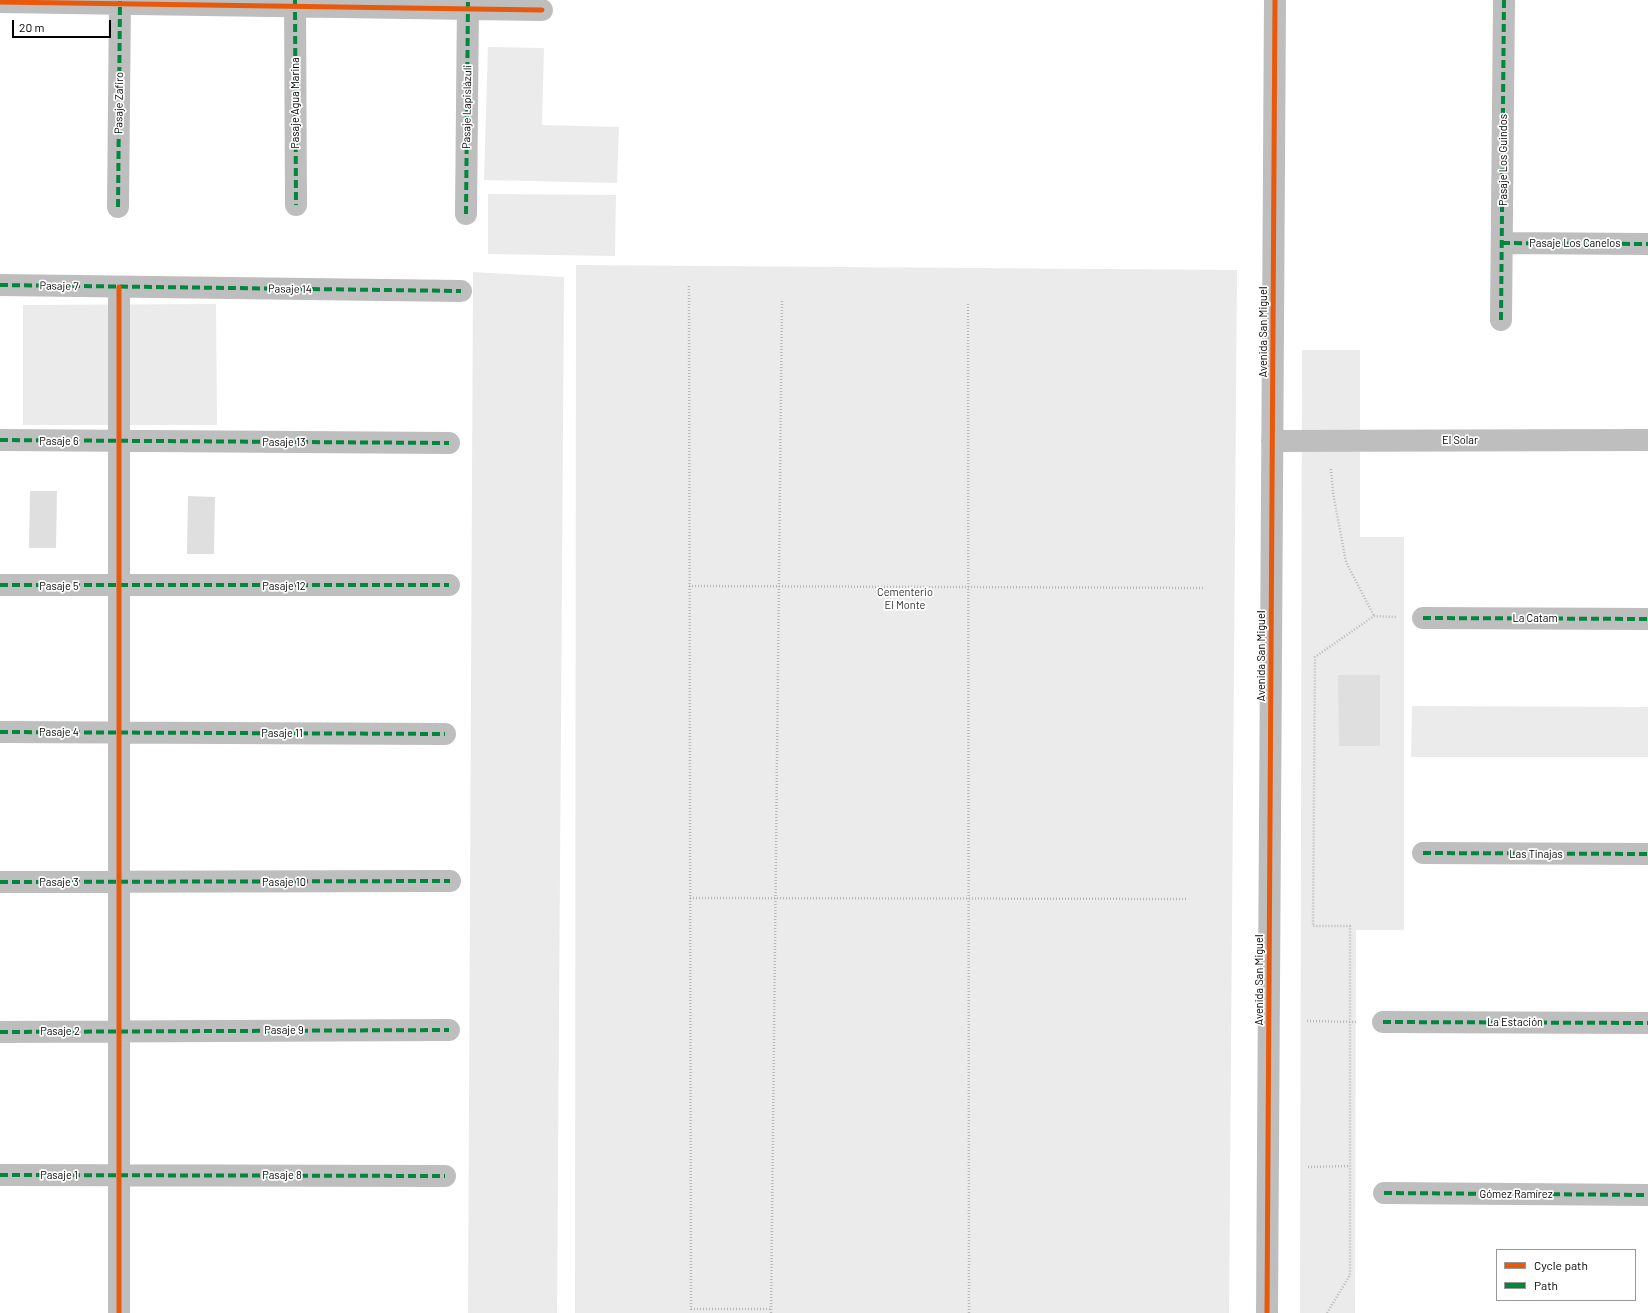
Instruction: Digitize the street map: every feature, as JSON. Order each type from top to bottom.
[{"type":"street","name":"Avenida San Miguel","points":[[1267,1313],[1275,0]]},
{"type":"street","name":"Pasaje Los Guindos","points":[[1501,320],[1504,0]]},
{"type":"street","points":[[0,2],[468,5],[542,10]]},
{"type":"street","name":"Pasaje Zafiro","points":[[118,207],[120,2]]},
{"type":"street","name":"Pasaje Agua Marina","points":[[295,3],[296,205]]},
{"type":"street","name":"Pasaje Lapislázuli","points":[[466,214],[468,5]]},
{"type":"street","name":"Pasaje Los Canelos","points":[[1502,243],[1648,244]]},
{"type":"street","name":"Pasaje 7","points":[[0,285],[119,287]]},
{"type":"street","points":[[119,287],[119,1313]]},
{"type":"street","name":"Pasaje 14","points":[[119,287],[461,291]]},
{"type":"street","name":"Pasaje 6","points":[[0,440],[119,441]]},
{"type":"street","name":"El Solar","points":[[1272,441],[1648,440]]},
{"type":"street","name":"Pasaje 13","points":[[119,441],[449,443]]},
{"type":"street","name":"Pasaje 5","points":[[0,586],[119,586]]},
{"type":"street","name":"Pasaje 12","points":[[119,586],[449,586]]},
{"type":"street","name":"La Catam","points":[[1422,618],[1648,619]]},
{"type":"street","name":"Pasaje 4","points":[[0,732],[119,732]]},
{"type":"street","name":"Pasaje 11","points":[[119,732],[445,734]]},
{"type":"street","name":"Las Tinajas","points":[[1423,853],[1648,854]]},
{"type":"street","name":"Pasaje 10","points":[[119,882],[450,881]]},
{"type":"street","name":"Pasaje 3","points":[[0,882],[119,882]]},
{"type":"street","name":"La Estación","points":[[1383,1022],[1648,1023]]},
{"type":"street","name":"Pasaje 9","points":[[119,1031],[448,1030]]},
{"type":"street","name":"Pasaje 2","points":[[0,1032],[119,1031]]},
{"type":"street","name":"Pasaje 1","points":[[0,1175],[119,1175]]},
{"type":"street","name":"Pasaje 8","points":[[119,1175],[445,1176]]},
{"type":"street","name":"Gómez Ramírez","points":[[1384,1193],[1648,1195]]},
{"type":"path","points":[[689,286],[691,1309],[772,1309]]},
{"type":"path","points":[[771,1313],[782,299]]},
{"type":"path","points":[[968,304],[969,1313]]},
{"type":"path","points":[[1327,1313],[1350,1275],[1350,926],[1313,926],[1315,657],[1374,616],[1346,562],[1333,492],[1328,440]]},
{"type":"path","points":[[689,586],[1205,588]]},
{"type":"path","points":[[690,898],[1186,899]]},
{"type":"path","points":[[1307,1021],[1383,1022]]},
{"type":"path","points":[[1308,1167],[1350,1166]]},
{"type":"green space","points":[[488,47],[544,48],[542,125],[619,127],[617,183],[484,180]]},
{"type":"green space","points":[[488,194],[616,195],[615,256],[488,254]]},
{"type":"green space","name":"Cementerio El Monte","points":[[576,265],[1237,270],[1229,1313],[575,1313]]},
{"type":"green space","points":[[473,272],[564,277],[557,1313],[468,1313]]},
{"type":"green space","points":[[216,304],[217,425],[23,425],[23,305]]},
{"type":"green space","points":[[1302,350],[1360,350],[1360,537],[1404,537],[1404,930],[1356,930],[1355,1313],[1300,1313]]},
{"type":"green space","points":[[1412,706],[1648,707],[1648,757],[1411,757]]},
{"type":"building","points":[[30,491],[57,491],[56,548],[29,548]]},
{"type":"building","points":[[188,496],[215,497],[214,554],[187,554]]},
{"type":"building","points":[[1338,675],[1380,675],[1380,746],[1339,746]]},
{"type":"marked path","points":[[295,0],[296,205]]},
{"type":"marked path","points":[[466,214],[468,0]]},
{"type":"marked path","points":[[1501,320],[1504,0]]},
{"type":"marked path","points":[[118,207],[120,1]]},
{"type":"marked path","points":[[1502,243],[1648,244]]},
{"type":"marked path","points":[[0,285],[461,291]]},
{"type":"marked path","points":[[0,440],[449,443]]},
{"type":"marked path","points":[[0,585],[449,585]]},
{"type":"marked path","points":[[1423,618],[1648,619]]},
{"type":"marked path","points":[[0,732],[445,734]]},
{"type":"marked path","points":[[1423,853],[1648,854]]},
{"type":"marked path","points":[[0,882],[450,881]]},
{"type":"marked path","points":[[1383,1022],[1648,1023]]},
{"type":"marked path","points":[[0,1032],[449,1030]]},
{"type":"marked path","points":[[0,1175],[445,1176]]},
{"type":"marked path","points":[[1384,1193],[1648,1195]]},
{"type":"cycle path","points":[[1267,1313],[1275,0]]},
{"type":"cycle path","points":[[0,2],[542,10]]},
{"type":"cycle path","points":[[119,287],[119,1313]]}]
